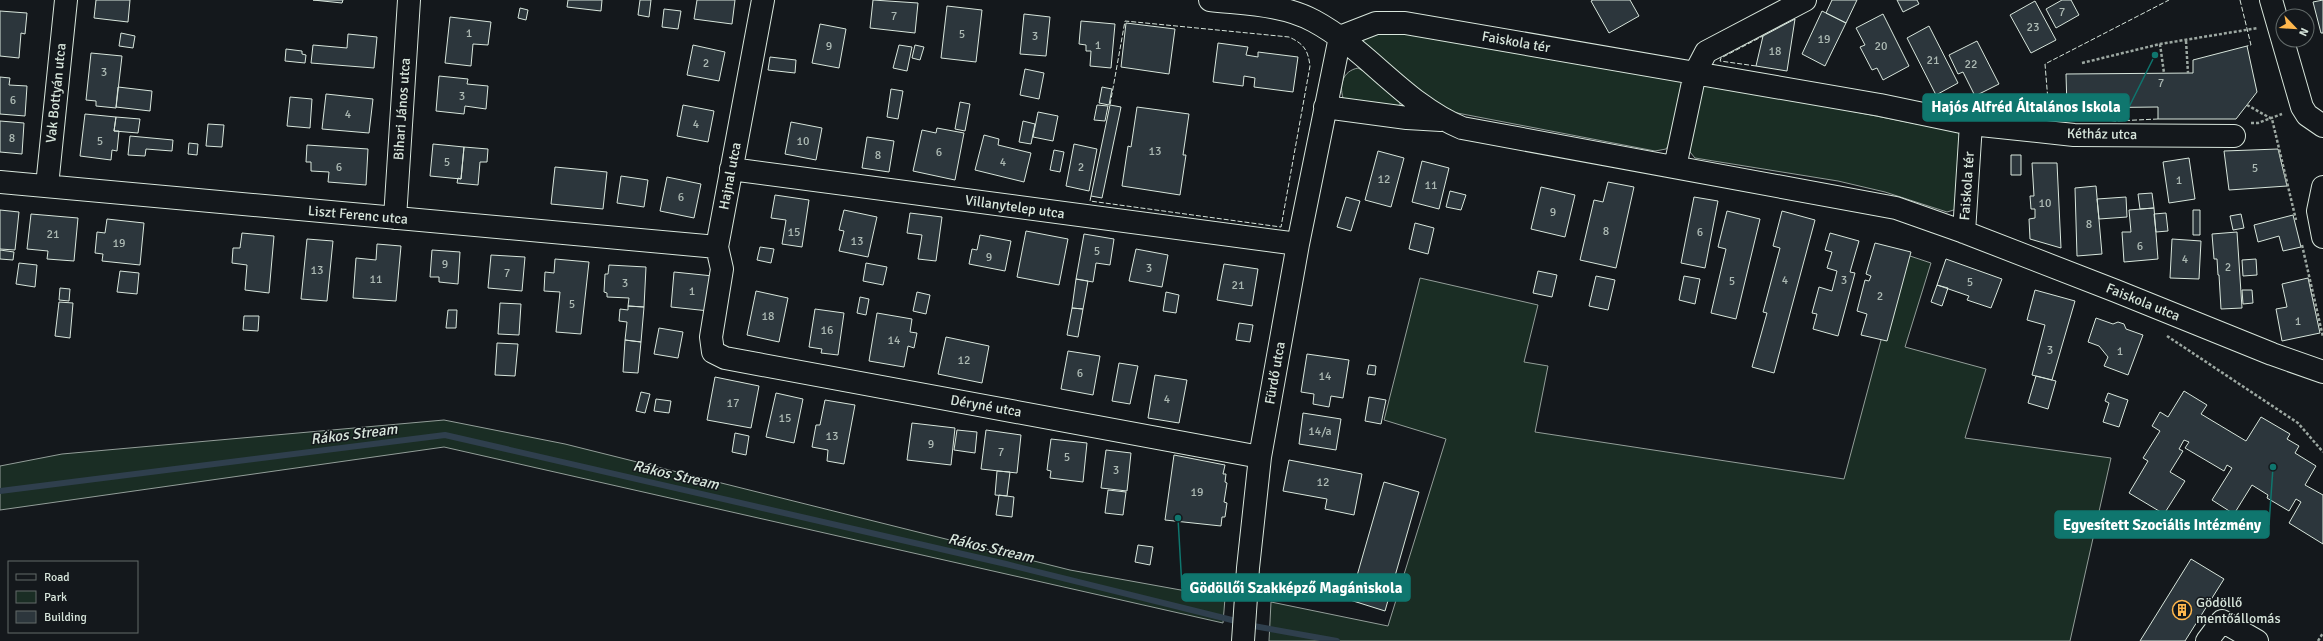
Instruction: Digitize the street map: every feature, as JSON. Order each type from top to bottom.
[{"type":"street","name":"Vak Bottyán utca","points":[[47,186],[66,0]]},
{"type":"street","name":"Bihari János utca","points":[[394,218],[409,0]]},
{"type":"street","name":"Hajnal utca","points":[[713,352],[711,337],[722,269],[717,247],[763,0]]},
{"type":"street","points":[[1210,0],[1286,10],[1313,20],[1340,37],[1325,107]]},
{"type":"street","points":[[1675,167],[1695,73],[1706,52],[1804,0]]},
{"type":"street","points":[[2271,0],[2302,107],[2307,115],[2323,126]]},
{"type":"street","name":"Faiskola tér","points":[[1325,107],[1407,118],[1444,121],[1482,132],[1872,203],[1896,208],[1964,232],[1971,124],[1880,105],[1405,23],[1376,23],[1340,37],[1416,103],[1444,121]]},
{"type":"street","name":"Fürdő utca","points":[[1243,639],[1260,457],[1298,244],[1325,107]]},
{"type":"street","name":"Kétház utca","points":[[1971,124],[2074,134],[2234,136]]},
{"type":"street","name":"Villanytelep utca","points":[[731,169],[1298,244]]},
{"type":"street","name":"Liszt Ferenc utca","points":[[0,182],[717,247]]},
{"type":"street","points":[[2323,187],[2318,211],[2323,236]]},
{"type":"street","name":"Faiskola utca","points":[[1964,232],[2272,354],[2323,372]]},
{"type":"street","name":"Déryné utca","points":[[713,352],[725,358],[1260,457]]},
{"type":"street","points":[[2207,641],[2222,621],[2257,641]]},
{"type":"path","points":[[2082,63],[2160,44],[2248,31]]},
{"type":"path","points":[[2186,40],[2188,73]]},
{"type":"path","points":[[2160,44],[2164,73]]},
{"type":"path","points":[[2246,105],[2272,119],[2297,224]]},
{"type":"path","points":[[2300,239],[2323,337]]},
{"type":"path","points":[[2166,336],[2298,423],[2323,452]]},
{"type":"path","points":[[2318,641],[2323,633]]},
{"type":"green space","points":[[1381,27],[1681,78],[1684,85],[1668,146],[1666,149],[1655,151],[1452,112],[1431,100],[1365,44],[1360,38]]},
{"type":"green space","points":[[1358,68],[1365,72],[1400,102],[1400,106],[1348,101],[1343,98],[1343,79],[1349,72]]},
{"type":"green space","points":[[1707,83],[1958,132],[1960,136],[1957,209],[1947,212],[1885,192],[1838,181],[1695,158],[1690,152],[1689,146],[1697,103],[1703,88]]},
{"type":"green space","points":[[1904,254],[1931,263],[1905,347],[1986,369],[1965,438],[2111,458],[2070,641],[1269,641],[1271,602],[1388,626],[1446,439],[1384,420],[1420,278],[1538,305],[1524,362],[1548,366],[1535,432],[1844,479]]},
{"type":"green space","points":[[444,420],[565,444],[1070,570],[1225,598],[1223,623],[444,447],[0,510],[0,466],[62,454]]},
{"type":"building","points":[[96,0],[130,0],[128,22],[94,18]]},
{"type":"building","points":[[313,0],[343,0],[342,3]]},
{"type":"building","points":[[568,0],[602,0],[601,11],[567,7]]},
{"type":"building","points":[[640,0],[651,0],[649,17],[638,15]]},
{"type":"building","points":[[697,0],[735,0],[732,24],[694,19]]},
{"type":"building","points":[[873,0],[918,3],[915,33],[870,28]]},
{"type":"building","points":[[1630,0],[1639,16],[1609,33],[1591,1]]},
{"type":"building","points":[[1832,0],[1857,0],[1846,23],[1826,13]]},
{"type":"building","points":[[1897,0],[1917,0],[1919,4],[1903,12]]},
{"type":"building","points":[[2062,0],[2071,0],[2079,15],[2056,28],[2046,9]]},
{"type":"building","points":[[2323,0],[2323,33],[2321,33],[2313,2]]},
{"type":"building","points":[[2035,1],[2056,40],[2031,53],[2010,15]]},
{"type":"building","points":[[947,6],[982,10],[976,62],[941,58]]},
{"type":"building","points":[[520,8],[528,10],[526,20],[518,18]]},
{"type":"building","points":[[664,9],[681,11],[678,29],[662,27]]},
{"type":"building","points":[[0,11],[27,13],[25,34],[21,33],[19,58],[0,56]]},
{"type":"building","points":[[1822,11],[1846,23],[1825,66],[1802,54]]},
{"type":"building","points":[[1024,14],[1050,17],[1046,56],[1020,54]]},
{"type":"building","points":[[1883,14],[1909,66],[1883,80],[1877,68],[1872,70],[1860,47],[1865,45],[1856,28]]},
{"type":"building","points":[[450,17],[491,22],[488,45],[473,44],[471,66],[445,63]]},
{"type":"building","points":[[1795,19],[1787,71],[1756,66],[1763,36]]},
{"type":"building","points":[[1081,21],[1115,24],[1111,68],[1090,66],[1091,51],[1086,51],[1086,45],[1079,44]]},
{"type":"building","points":[[1126,23],[1175,29],[1169,74],[1121,67]]},
{"type":"building","points":[[820,24],[846,29],[839,68],[812,63]]},
{"type":"building","points":[[1929,26],[1958,83],[1936,95],[1907,38]]},
{"type":"building","points":[[121,33],[135,36],[133,48],[119,46]]},
{"type":"building","points":[[348,34],[377,37],[374,68],[311,63],[313,45],[347,48]]},
{"type":"building","points":[[1977,41],[1999,84],[1975,96],[1963,72],[1958,74],[1949,55]]},
{"type":"building","points":[[1218,43],[1248,47],[1246,55],[1258,57],[1258,52],[1298,57],[1293,92],[1254,87],[1255,78],[1244,76],[1243,86],[1213,82]]},
{"type":"building","points":[[693,45],[725,52],[719,81],[687,75]]},
{"type":"building","points":[[899,45],[912,47],[907,71],[893,68]]},
{"type":"building","points":[[915,45],[924,47],[920,60],[912,58]]},
{"type":"building","points":[[2247,46],[2257,92],[2236,119],[2158,119],[2158,107],[2067,108],[2066,74],[2193,73],[2193,60]]},
{"type":"building","points":[[286,49],[302,51],[302,54],[306,55],[305,63],[285,61]]},
{"type":"building","points":[[91,53],[122,56],[116,108],[96,106],[96,101],[86,100]]},
{"type":"building","points":[[770,57],[796,60],[795,73],[768,70]]},
{"type":"building","points":[[1025,69],[1044,73],[1039,99],[1020,95]]},
{"type":"building","points":[[439,76],[468,79],[467,84],[488,86],[486,109],[465,106],[464,114],[436,111]]},
{"type":"building","points":[[0,77],[10,78],[9,85],[27,86],[25,116],[0,114]]},
{"type":"building","points":[[118,87],[152,91],[150,111],[116,107]]},
{"type":"building","points":[[1102,87],[1112,89],[1109,105],[1099,103]]},
{"type":"building","points":[[891,89],[903,91],[898,119],[887,117]]},
{"type":"building","points":[[326,94],[373,99],[369,133],[322,129]]},
{"type":"building","points":[[290,97],[312,99],[310,128],[287,126]]},
{"type":"building","points":[[960,102],[970,104],[965,131],[955,129]]},
{"type":"building","points":[[683,105],[714,111],[708,142],[677,136]]},
{"type":"building","points":[[1097,105],[1108,106],[1105,121],[1094,120]]},
{"type":"building","points":[[1110,105],[1121,107],[1102,198],[1091,196]]},
{"type":"building","points":[[1137,107],[1189,114],[1183,155],[1186,155],[1180,195],[1122,186],[1128,146],[1131,147]]},
{"type":"building","points":[[1038,112],[1058,116],[1053,141],[1033,137]]},
{"type":"building","points":[[85,114],[116,117],[114,131],[119,131],[117,151],[112,150],[111,160],[80,156]]},
{"type":"building","points":[[116,117],[140,119],[138,133],[114,131]]},
{"type":"building","points":[[0,121],[24,123],[22,154],[0,152]]},
{"type":"building","points":[[1023,121],[1035,124],[1031,144],[1019,142]]},
{"type":"building","points":[[791,122],[822,128],[816,160],[785,154]]},
{"type":"building","points":[[208,124],[224,125],[222,147],[206,146]]},
{"type":"building","points":[[937,128],[964,133],[955,180],[913,171],[922,130],[936,133]]},
{"type":"building","points":[[984,135],[999,139],[998,145],[1031,153],[1024,182],[975,170]]},
{"type":"building","points":[[130,136],[173,140],[172,151],[146,149],[145,156],[128,155]]},
{"type":"building","points":[[867,137],[894,141],[889,172],[862,168]]},
{"type":"building","points":[[189,143],[198,144],[197,155],[188,154]]},
{"type":"building","points":[[433,144],[464,147],[461,179],[430,176]]},
{"type":"building","points":[[1074,144],[1097,149],[1089,191],[1066,186]]},
{"type":"building","points":[[307,145],[368,149],[366,185],[328,182],[329,172],[311,171],[311,162],[306,162]]},
{"type":"building","points":[[464,147],[488,149],[487,162],[480,162],[478,185],[457,183],[458,178],[461,179]]},
{"type":"building","points":[[2278,149],[2287,186],[2229,190],[2224,151]]},
{"type":"building","points":[[1054,150],[1064,152],[1060,172],[1050,170]]},
{"type":"building","points":[[1378,151],[1404,158],[1391,207],[1365,200]]},
{"type":"building","points":[[2011,155],[2021,155],[2021,175],[2011,175]]},
{"type":"building","points":[[2189,158],[2195,199],[2169,203],[2163,162]]},
{"type":"building","points":[[1422,161],[1449,168],[1439,209],[1412,202]]},
{"type":"building","points":[[2032,163],[2057,163],[2061,248],[2030,239],[2029,219],[2035,218],[2035,209],[2031,209],[2030,196],[2034,196]]},
{"type":"building","points":[[555,167],[607,172],[603,209],[551,204]]},
{"type":"building","points":[[621,176],[648,180],[644,207],[617,203]]},
{"type":"building","points":[[667,177],[701,184],[694,218],[660,211]]},
{"type":"building","points":[[1608,182],[1634,187],[1616,268],[1580,260],[1594,200],[1603,202]]},
{"type":"building","points":[[2096,186],[2102,254],[2077,256],[2075,188]]},
{"type":"building","points":[[1541,187],[1575,195],[1565,237],[1531,229]]},
{"type":"building","points":[[1450,191],[1466,195],[1461,210],[1446,207]]},
{"type":"building","points":[[2152,193],[2154,208],[2140,209],[2138,194]]},
{"type":"building","points":[[775,195],[809,200],[802,247],[782,244],[786,220],[771,218]]},
{"type":"building","points":[[1346,197],[1360,201],[1351,231],[1337,227]]},
{"type":"building","points":[[1694,197],[1718,201],[1705,268],[1681,263]]},
{"type":"building","points":[[2126,197],[2127,217],[2099,219],[2097,199]]},
{"type":"building","points":[[2154,208],[2158,259],[2124,262],[2122,232],[2131,232],[2129,210]]},
{"type":"building","points":[[0,210],[19,212],[15,250],[0,249]]},
{"type":"building","points":[[844,210],[877,217],[868,257],[839,251],[844,231],[839,230]]},
{"type":"building","points":[[2193,210],[2200,210],[2200,235],[2193,235]]},
{"type":"building","points":[[1727,211],[1760,219],[1736,319],[1711,313],[1726,249],[1718,247]]},
{"type":"building","points":[[1782,211],[1815,220],[1774,373],[1752,367],[1767,313],[1763,312],[1780,248],[1773,246]]},
{"type":"building","points":[[910,213],[942,217],[936,261],[918,259],[922,235],[907,233]]},
{"type":"building","points":[[2166,213],[2168,231],[2156,232],[2154,214]]},
{"type":"building","points":[[31,214],[78,218],[74,261],[47,259],[48,251],[27,249]]},
{"type":"building","points":[[2241,214],[2244,228],[2233,230],[2230,216]]},
{"type":"building","points":[[2293,215],[2301,247],[2283,251],[2279,236],[2258,242],[2254,225]]},
{"type":"building","points":[[107,219],[144,223],[140,265],[102,261],[103,254],[95,253],[97,232],[105,233]]},
{"type":"building","points":[[1415,223],[1434,228],[1428,254],[1409,249]]},
{"type":"building","points":[[1026,231],[1068,239],[1059,285],[1017,277]]},
{"type":"building","points":[[2237,232],[2242,308],[2221,309],[2219,275],[2217,259],[2214,259],[2212,234]]},
{"type":"building","points":[[242,233],[274,236],[269,293],[245,290],[247,265],[232,263],[233,248],[240,248]]},
{"type":"building","points":[[1830,233],[1859,241],[1850,272],[1855,273],[1838,336],[1813,329],[1817,314],[1812,313],[1819,287],[1832,291],[1837,271],[1827,268],[1832,252],[1825,250]]},
{"type":"building","points":[[1084,234],[1114,239],[1110,265],[1096,263],[1093,282],[1076,279]]},
{"type":"building","points":[[980,235],[1011,241],[1005,271],[969,264],[972,249],[977,250]]},
{"type":"building","points":[[307,239],[333,241],[327,301],[301,299]]},
{"type":"building","points":[[2172,239],[2201,241],[2199,279],[2170,278]]},
{"type":"building","points":[[1875,243],[1911,252],[1887,341],[1861,335],[1867,314],[1857,311],[1865,280],[1869,281],[1871,276],[1866,274]]},
{"type":"building","points":[[377,244],[401,246],[396,301],[353,298],[356,258],[376,260]]},
{"type":"building","points":[[760,247],[774,249],[771,263],[757,260]]},
{"type":"building","points":[[1136,249],[1168,255],[1162,287],[1129,281]]},
{"type":"building","points":[[0,250],[14,252],[13,260],[0,259]]},
{"type":"building","points":[[432,250],[460,252],[458,284],[439,282],[439,277],[430,277]]},
{"type":"building","points":[[491,255],[525,257],[522,291],[488,288]]},
{"type":"building","points":[[555,259],[589,262],[581,334],[556,332],[560,292],[544,291],[545,272],[554,273]]},
{"type":"building","points":[[1946,259],[2002,279],[1991,308],[1967,300],[1969,296],[1937,285]]},
{"type":"building","points":[[2256,259],[2257,275],[2243,276],[2242,260]]},
{"type":"building","points":[[19,263],[37,265],[35,287],[16,284]]},
{"type":"building","points":[[866,263],[887,267],[883,285],[863,281]]},
{"type":"building","points":[[1224,264],[1258,269],[1252,306],[1217,300]]},
{"type":"building","points":[[609,265],[646,267],[644,307],[628,306],[629,298],[607,297],[607,293],[604,292],[605,274],[608,274]]},
{"type":"building","points":[[120,271],[139,273],[137,294],[117,292]]},
{"type":"building","points":[[1538,271],[1557,275],[1552,297],[1533,293]]},
{"type":"building","points":[[674,272],[713,276],[709,311],[671,307]]},
{"type":"building","points":[[1596,276],[1615,280],[1608,310],[1589,306]]},
{"type":"building","points":[[1684,276],[1700,279],[1695,304],[1679,300]]},
{"type":"building","points":[[2308,278],[2320,333],[2282,341],[2276,309],[2287,307],[2282,284]]},
{"type":"building","points":[[1076,279],[1088,281],[1083,309],[1072,308]]},
{"type":"building","points":[[1937,285],[1948,288],[1942,306],[1931,302]]},
{"type":"building","points":[[60,288],[70,289],[69,301],[59,300]]},
{"type":"building","points":[[2035,290],[2075,301],[2052,380],[2032,375],[2045,325],[2027,320]]},
{"type":"building","points":[[2242,290],[2252,290],[2253,303],[2243,304]]},
{"type":"building","points":[[756,291],[788,298],[779,342],[747,335]]},
{"type":"building","points":[[917,292],[930,295],[926,314],[913,311]]},
{"type":"building","points":[[1166,292],[1179,295],[1176,313],[1163,311]]},
{"type":"building","points":[[860,297],[869,299],[866,315],[857,313]]},
{"type":"building","points":[[59,302],[73,303],[70,338],[55,336]]},
{"type":"building","points":[[500,303],[521,304],[519,335],[498,334]]},
{"type":"building","points":[[628,306],[644,307],[641,342],[625,340],[627,322],[619,321],[620,309],[628,310]]},
{"type":"building","points":[[1072,308],[1083,309],[1078,337],[1067,335]]},
{"type":"building","points":[[815,309],[844,313],[838,355],[821,353],[822,349],[809,347]]},
{"type":"building","points":[[448,310],[457,310],[456,328],[446,328]]},
{"type":"building","points":[[877,313],[912,319],[910,332],[917,333],[914,348],[908,346],[904,367],[869,361]]},
{"type":"building","points":[[244,316],[259,316],[258,331],[243,330]]},
{"type":"building","points":[[2096,318],[2113,324],[2118,322],[2124,324],[2126,329],[2143,335],[2128,375],[2104,366],[2108,357],[2099,346],[2088,342]]},
{"type":"building","points":[[1239,323],[1253,325],[1250,342],[1236,340]]},
{"type":"building","points":[[659,328],[683,332],[678,358],[654,354]]},
{"type":"building","points":[[946,337],[989,346],[982,383],[938,374]]},
{"type":"building","points":[[625,340],[641,342],[638,373],[623,372]]},
{"type":"building","points":[[497,343],[518,344],[515,376],[495,375]]},
{"type":"building","points":[[1068,351],[1100,356],[1093,395],[1061,389]]},
{"type":"building","points":[[1307,354],[1349,360],[1343,398],[1331,396],[1329,407],[1313,404],[1314,394],[1301,392]]},
{"type":"building","points":[[1119,363],[1138,366],[1130,404],[1112,401]]},
{"type":"building","points":[[1369,365],[1376,366],[1375,375],[1367,374]]},
{"type":"building","points":[[1155,375],[1187,380],[1179,423],[1148,418]]},
{"type":"building","points":[[2036,376],[2056,381],[2048,409],[2028,403]]},
{"type":"building","points":[[715,377],[759,386],[751,428],[707,420]]},
{"type":"building","points":[[2184,391],[2207,405],[2201,414],[2246,441],[2261,417],[2290,434],[2287,439],[2299,446],[2295,453],[2316,466],[2305,485],[2323,495],[2323,544],[2289,523],[2301,502],[2296,499],[2289,511],[2267,498],[2268,495],[2252,485],[2234,514],[2212,500],[2232,468],[2227,465],[2224,471],[2185,448],[2189,442],[2184,440],[2179,449],[2183,451],[2170,472],[2185,481],[2164,514],[2129,493],[2148,461],[2143,458],[2160,431],[2152,426],[2160,412],[2168,417]]},
{"type":"building","points":[[641,392],[650,394],[645,413],[636,411]]},
{"type":"building","points":[[776,393],[803,399],[794,443],[766,437]]},
{"type":"building","points":[[2108,393],[2128,400],[2119,427],[2103,422],[2109,403],[2105,401]]},
{"type":"building","points":[[1369,397],[1386,400],[1381,424],[1365,421]]},
{"type":"building","points":[[656,399],[671,401],[669,413],[654,411]]},
{"type":"building","points":[[825,400],[855,405],[844,464],[827,461],[828,450],[812,447],[816,425],[820,425]]},
{"type":"building","points":[[1303,413],[1341,419],[1336,450],[1299,444]]},
{"type":"building","points":[[912,423],[955,428],[951,465],[907,460]]},
{"type":"building","points":[[957,430],[977,432],[975,453],[954,450]]},
{"type":"building","points":[[986,430],[1021,435],[1017,473],[981,469]]},
{"type":"building","points":[[735,433],[749,436],[746,455],[732,452]]},
{"type":"building","points":[[1051,439],[1087,443],[1083,482],[1050,478],[1051,471],[1047,470]]},
{"type":"building","points":[[1106,450],[1131,453],[1127,491],[1101,488]]},
{"type":"building","points":[[1174,455],[1225,465],[1223,474],[1226,474],[1225,482],[1227,483],[1224,502],[1227,503],[1225,517],[1222,517],[1221,526],[1165,520]]},
{"type":"building","points":[[1289,460],[1362,474],[1354,515],[1325,509],[1327,499],[1283,491]]},
{"type":"building","points":[[997,471],[1010,472],[1007,496],[995,495]]},
{"type":"building","points":[[1384,482],[1419,492],[1385,611],[1350,600]]},
{"type":"building","points":[[1108,490],[1126,492],[1123,515],[1105,513]]},
{"type":"building","points":[[999,495],[1014,497],[1012,517],[996,515]]},
{"type":"building","points":[[1138,545],[1153,547],[1150,565],[1135,562]]},
{"type":"building","name":"Gödöllő mentőállomás","points":[[2191,559],[2224,579],[2185,641],[2140,641]]},
{"type":"waterway","name":"Rákos Stream","points":[[0,491],[445,435],[1006,564],[1240,622]]},
{"type":"waterway","name":"Rákos Stream","points":[[1248,625],[1337,641]]},
{"type":"fence","points":[[2158,119],[2115,121],[2049,113],[2045,64],[2169,0]]},
{"type":"fence","points":[[2240,0],[2251,45],[2247,46]]},
{"type":"fence","points":[[1091,196],[1090,201],[1281,227],[1310,66],[1309,60],[1302,45],[1289,37],[1125,21],[1110,105]]},
{"type":"fence","points":[[1756,66],[1720,61],[1721,58],[1763,36]]},
{"type":"place","name":"Hajós Alfréd Általános Iskola","points":[[2155,55]]},
{"type":"place","name":"Egyesített Szociális Intézmény","points":[[2273,467]]},
{"type":"place","name":"Gödöllői Szakképző Magániskola","points":[[1178,518]]},
{"type":"place","name":"Gödöllő mentőállomás","points":[[2182,610]]}]
